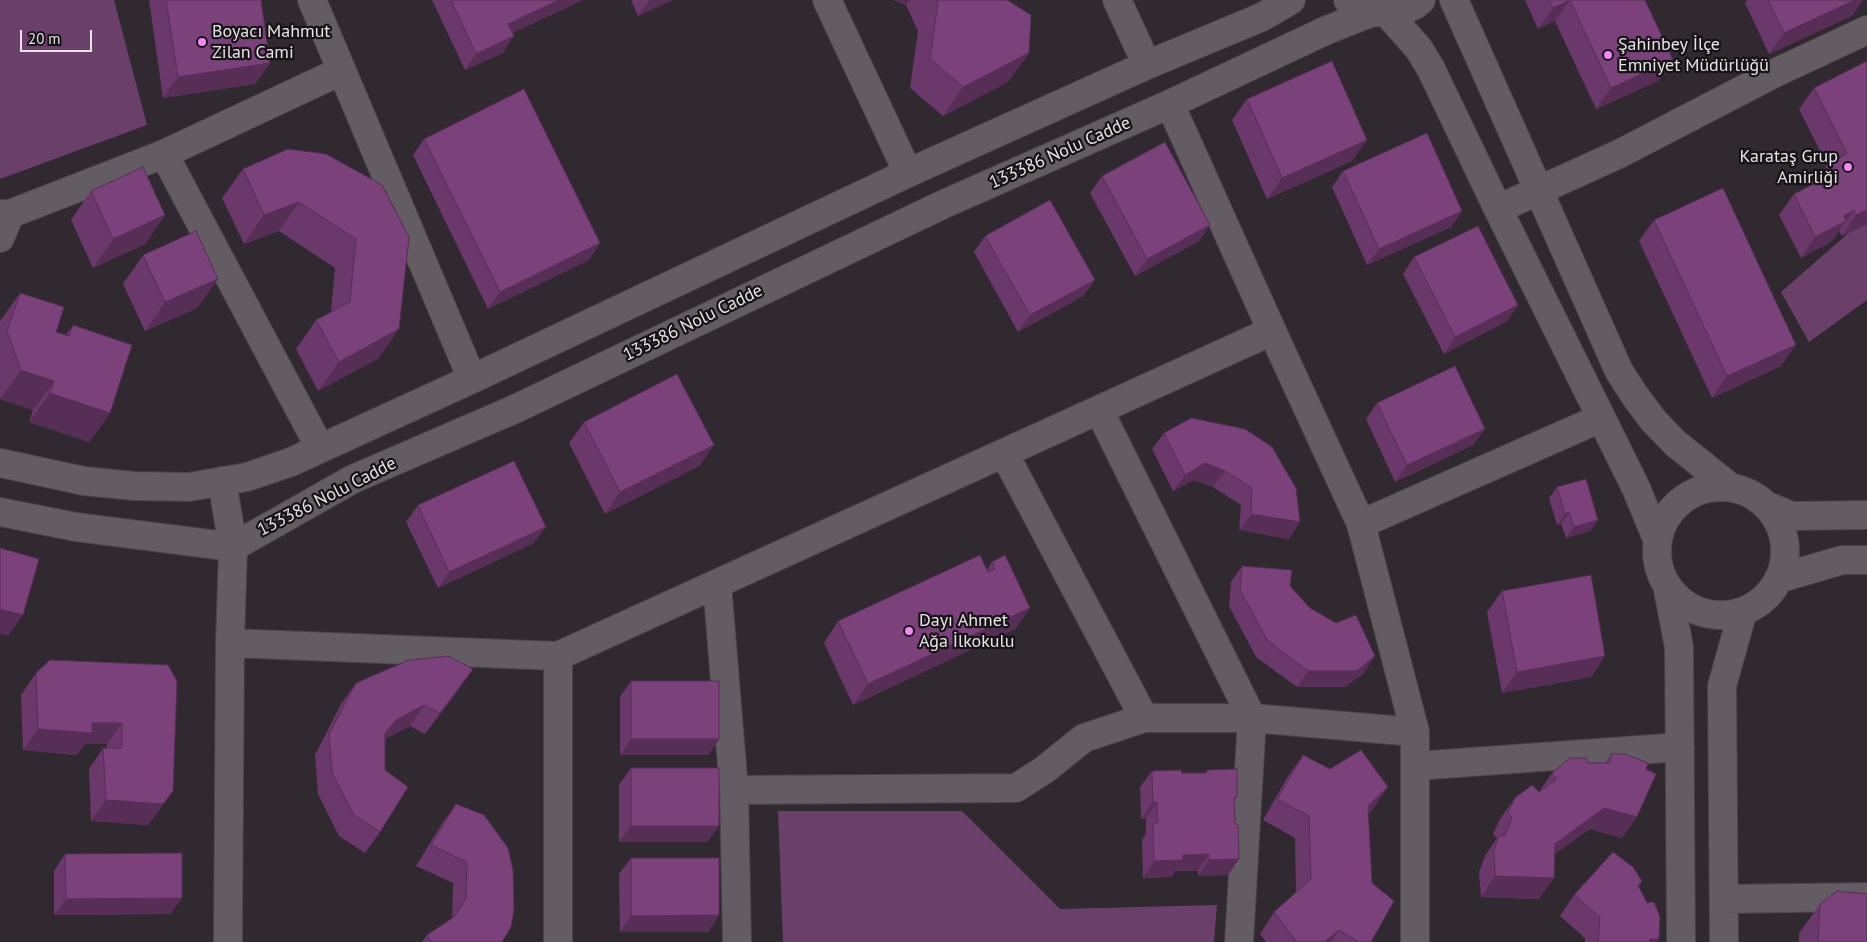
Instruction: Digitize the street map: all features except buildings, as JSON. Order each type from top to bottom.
[{"type":"street","points":[[312,0],[472,379]]},
{"type":"street","points":[[827,0],[908,173]]},
{"type":"street","points":[[1117,0],[1146,65]]},
{"type":"street","points":[[0,463],[84,481],[134,486],[188,487],[247,477],[291,462],[472,379],[908,173],[1146,65],[1262,17],[1291,0]]},
{"type":"street","points":[[1348,0],[1359,7],[1380,13],[1419,49],[1431,69],[1636,488],[1656,539],[1657,566],[1668,590],[1679,647],[1681,942]]},
{"type":"street","name":"133386 Nolu Cadde","points":[[234,547],[353,479],[515,409],[926,213],[1170,104],[1327,30],[1380,13],[1402,11],[1421,0]]},
{"type":"street","points":[[1454,0],[1619,371],[1634,396],[1675,443],[1730,487]]},
{"type":"street","points":[[1498,209],[1619,154],[1775,73],[1867,30]]},
{"type":"street","points":[[3,222],[164,154],[341,71]]},
{"type":"street","points":[[1170,104],[1272,331],[1362,524],[1415,732],[1415,942]]},
{"type":"street","points":[[164,154],[320,448]]},
{"type":"street","points":[[230,642],[558,656],[1272,331]]},
{"type":"street","points":[[1099,410],[1252,718],[1239,942]]},
{"type":"street","points":[[1362,524],[1601,418]]},
{"type":"street","points":[[1004,453],[1144,718]]},
{"type":"street","points":[[222,481],[234,547],[230,642],[228,942]]},
{"type":"street","points":[[1656,539],[1666,516],[1683,498],[1705,488],[1730,487],[1750,493],[1767,506],[1792,516],[1867,516]]},
{"type":"street","points":[[1668,590],[1688,608],[1714,616],[1742,614],[1765,600],[1781,578],[1786,552],[1782,527],[1767,506]]},
{"type":"street","points":[[0,512],[76,527],[234,547]]},
{"type":"street","points":[[1781,578],[1842,560],[1867,560]]},
{"type":"street","points":[[717,584],[734,790],[736,942]]},
{"type":"street","points":[[1724,942],[1722,686],[1742,614]]},
{"type":"street","points":[[558,656],[558,942]]},
{"type":"street","points":[[734,790],[1016,788],[1044,770],[1084,738],[1144,718],[1252,718],[1415,732]]},
{"type":"street","points":[[1416,766],[1680,747]]},
{"type":"street","points":[[1724,899],[1867,897]]},
{"type":"shaded area","points":[[0,0],[114,0],[147,125],[0,179]]},
{"type":"shaded area","points":[[1867,217],[1867,300],[1809,342],[1781,292]]},
{"type":"shaded area","points":[[778,811],[962,811],[1060,909],[1217,905],[1214,942],[783,942]]},
{"type":"place","name":"Boyacı Mahmut Zilan Cami","points":[[202,42]]},
{"type":"place","name":"Şahinbey İlçe Emniyet Müdürlüğü","points":[[1608,55]]},
{"type":"place","name":"Karataş Grup Amirliği","points":[[1848,167]]},
{"type":"place","name":"Dayı Ahmet Ağa İlkokulu","points":[[909,631]]}]
